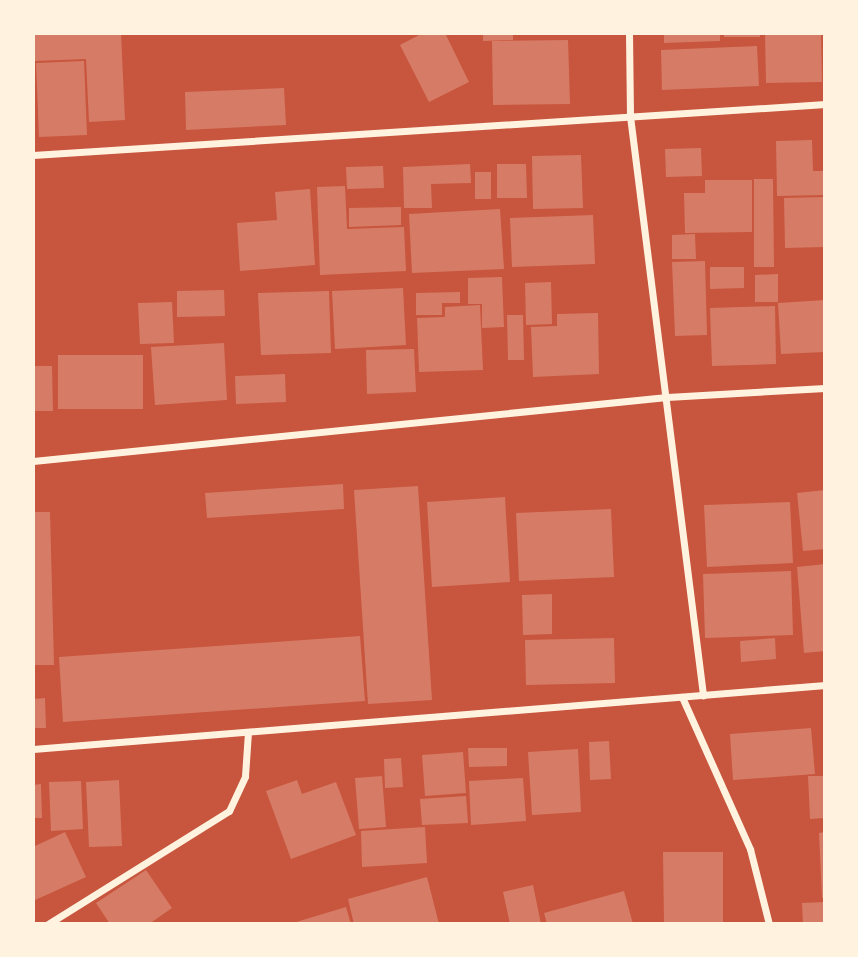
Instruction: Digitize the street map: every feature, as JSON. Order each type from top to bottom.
[{"type":"street","points":[[629,33],[630,116],[704,695]]},
{"type":"street","points":[[33,155],[825,104]]},
{"type":"street","points":[[33,461],[667,397],[825,388]]},
{"type":"street","points":[[33,749],[825,685]]},
{"type":"street","points":[[682,697],[750,849],[769,924]]},
{"type":"street","points":[[48,924],[229,811],[245,776],[248,732]]},
{"type":"building","points":[[33,33],[121,33],[125,120],[89,122],[86,59],[34,61]]},
{"type":"building","points":[[423,33],[445,33],[469,82],[429,102],[400,45]]},
{"type":"building","points":[[483,33],[513,33],[513,40],[483,41]]},
{"type":"building","points":[[664,33],[720,33],[720,41],[664,43]]},
{"type":"building","points":[[724,33],[760,33],[760,37],[724,37]]},
{"type":"building","points":[[765,33],[821,33],[822,82],[766,83]]},
{"type":"building","points":[[568,40],[570,104],[493,105],[492,41]]},
{"type":"building","points":[[757,46],[759,86],[662,90],[661,50]]},
{"type":"building","points":[[84,61],[87,135],[39,137],[36,63]]},
{"type":"building","points":[[284,88],[286,125],[186,130],[185,92]]},
{"type":"building","points":[[812,140],[813,171],[825,171],[825,195],[777,196],[776,141]]},
{"type":"building","points":[[701,148],[702,176],[666,177],[665,149]]},
{"type":"building","points":[[581,155],[583,208],[533,209],[532,156]]},
{"type":"building","points":[[470,164],[471,183],[431,184],[432,208],[404,208],[403,167]]},
{"type":"building","points":[[497,164],[526,164],[527,198],[497,198]]},
{"type":"building","points":[[383,166],[384,188],[347,189],[346,167]]},
{"type":"building","points":[[475,172],[491,172],[491,199],[475,199]]},
{"type":"building","points":[[754,179],[773,179],[774,267],[754,267]]},
{"type":"building","points":[[705,180],[752,180],[752,232],[685,233],[684,193],[705,193]]},
{"type":"building","points":[[345,186],[347,229],[404,227],[406,271],[320,275],[317,187]]},
{"type":"building","points":[[310,189],[315,265],[240,271],[237,223],[277,220],[275,192]]},
{"type":"building","points":[[825,197],[825,247],[785,248],[784,198]]},
{"type":"building","points":[[401,207],[401,225],[349,227],[349,208]]},
{"type":"building","points":[[500,209],[504,269],[412,273],[409,214]]},
{"type":"building","points":[[593,215],[595,264],[512,267],[510,218]]},
{"type":"building","points":[[695,234],[696,259],[672,259],[672,235]]},
{"type":"building","points":[[705,261],[707,335],[675,336],[672,262]]},
{"type":"building","points":[[710,267],[744,267],[744,288],[710,289]]},
{"type":"building","points":[[778,274],[778,302],[755,302],[755,275]]},
{"type":"building","points":[[502,277],[504,327],[482,328],[482,304],[468,304],[468,278]]},
{"type":"building","points":[[551,282],[552,324],[526,325],[525,283]]},
{"type":"building","points":[[403,288],[406,345],[335,349],[332,291]]},
{"type":"building","points":[[224,290],[225,316],[177,317],[177,291]]},
{"type":"building","points":[[329,291],[331,353],[261,355],[258,293]]},
{"type":"building","points":[[460,292],[460,303],[442,303],[442,315],[416,315],[416,293]]},
{"type":"building","points":[[825,300],[825,352],[781,354],[778,303]]},
{"type":"building","points":[[172,302],[174,343],[140,344],[138,303]]},
{"type":"building","points":[[480,305],[483,370],[419,372],[417,318],[445,317],[445,307]]},
{"type":"building","points":[[775,306],[776,364],[712,366],[710,308]]},
{"type":"building","points":[[598,313],[599,374],[533,377],[531,327],[557,326],[557,314]]},
{"type":"building","points":[[507,315],[523,315],[524,360],[508,360]]},
{"type":"building","points":[[224,343],[227,400],[155,405],[151,347]]},
{"type":"building","points":[[414,349],[416,392],[367,394],[366,350]]},
{"type":"building","points":[[58,355],[143,355],[143,409],[58,409]]},
{"type":"building","points":[[33,366],[52,366],[53,411],[33,411]]},
{"type":"building","points":[[285,374],[286,402],[236,404],[235,376]]},
{"type":"building","points":[[343,484],[344,509],[207,518],[205,493]]},
{"type":"building","points":[[418,486],[432,700],[368,704],[354,490]]},
{"type":"building","points":[[825,490],[825,549],[803,551],[797,493]]},
{"type":"building","points":[[505,497],[510,582],[432,587],[427,502]]},
{"type":"building","points":[[790,502],[793,563],[707,567],[704,505]]},
{"type":"building","points":[[611,509],[614,577],[519,581],[516,513]]},
{"type":"building","points":[[33,512],[50,512],[54,665],[33,665]]},
{"type":"building","points":[[825,564],[825,651],[804,653],[797,567]]},
{"type":"building","points":[[791,571],[793,635],[705,638],[703,574]]},
{"type":"building","points":[[552,594],[552,634],[523,635],[522,595]]},
{"type":"building","points":[[360,636],[365,701],[63,722],[59,657]]},
{"type":"building","points":[[614,638],[615,683],[526,685],[525,640]]},
{"type":"building","points":[[775,638],[776,659],[741,662],[740,641]]},
{"type":"building","points":[[45,698],[46,728],[33,728],[33,699]]},
{"type":"building","points":[[811,728],[815,774],[733,780],[730,734]]},
{"type":"building","points":[[609,741],[611,779],[590,780],[589,742]]},
{"type":"building","points":[[468,748],[507,748],[507,766],[469,767]]},
{"type":"building","points":[[578,749],[581,812],[532,815],[528,752]]},
{"type":"building","points":[[463,752],[466,793],[425,796],[422,755]]},
{"type":"building","points":[[401,758],[403,787],[385,788],[384,759]]},
{"type":"building","points":[[382,776],[386,827],[359,829],[355,778]]},
{"type":"building","points":[[808,776],[825,776],[825,818],[810,819]]},
{"type":"building","points":[[523,778],[526,821],[471,825],[469,781]]},
{"type":"building","points":[[119,780],[122,846],[89,847],[86,782]]},
{"type":"building","points":[[297,780],[302,794],[336,782],[356,835],[291,859],[266,791]]},
{"type":"building","points":[[81,781],[83,829],[51,831],[49,782]]},
{"type":"building","points":[[41,784],[42,818],[33,818],[33,785]]},
{"type":"building","points":[[466,796],[468,823],[422,825],[420,799]]},
{"type":"building","points":[[425,827],[427,863],[362,867],[361,831]]},
{"type":"building","points":[[65,832],[86,877],[33,901],[33,847]]},
{"type":"building","points":[[825,832],[825,898],[822,898],[819,833]]},
{"type":"building","points":[[663,852],[723,852],[723,924],[664,924]]},
{"type":"building","points":[[146,870],[172,908],[149,924],[110,924],[96,903]]},
{"type":"building","points":[[427,877],[439,924],[354,924],[348,899]]},
{"type":"building","points":[[533,885],[541,924],[510,924],[503,892]]},
{"type":"building","points":[[624,891],[633,924],[547,924],[544,913]]},
{"type":"building","points":[[825,902],[825,924],[803,924],[802,903]]},
{"type":"building","points":[[346,907],[351,924],[293,924],[293,923]]}]
